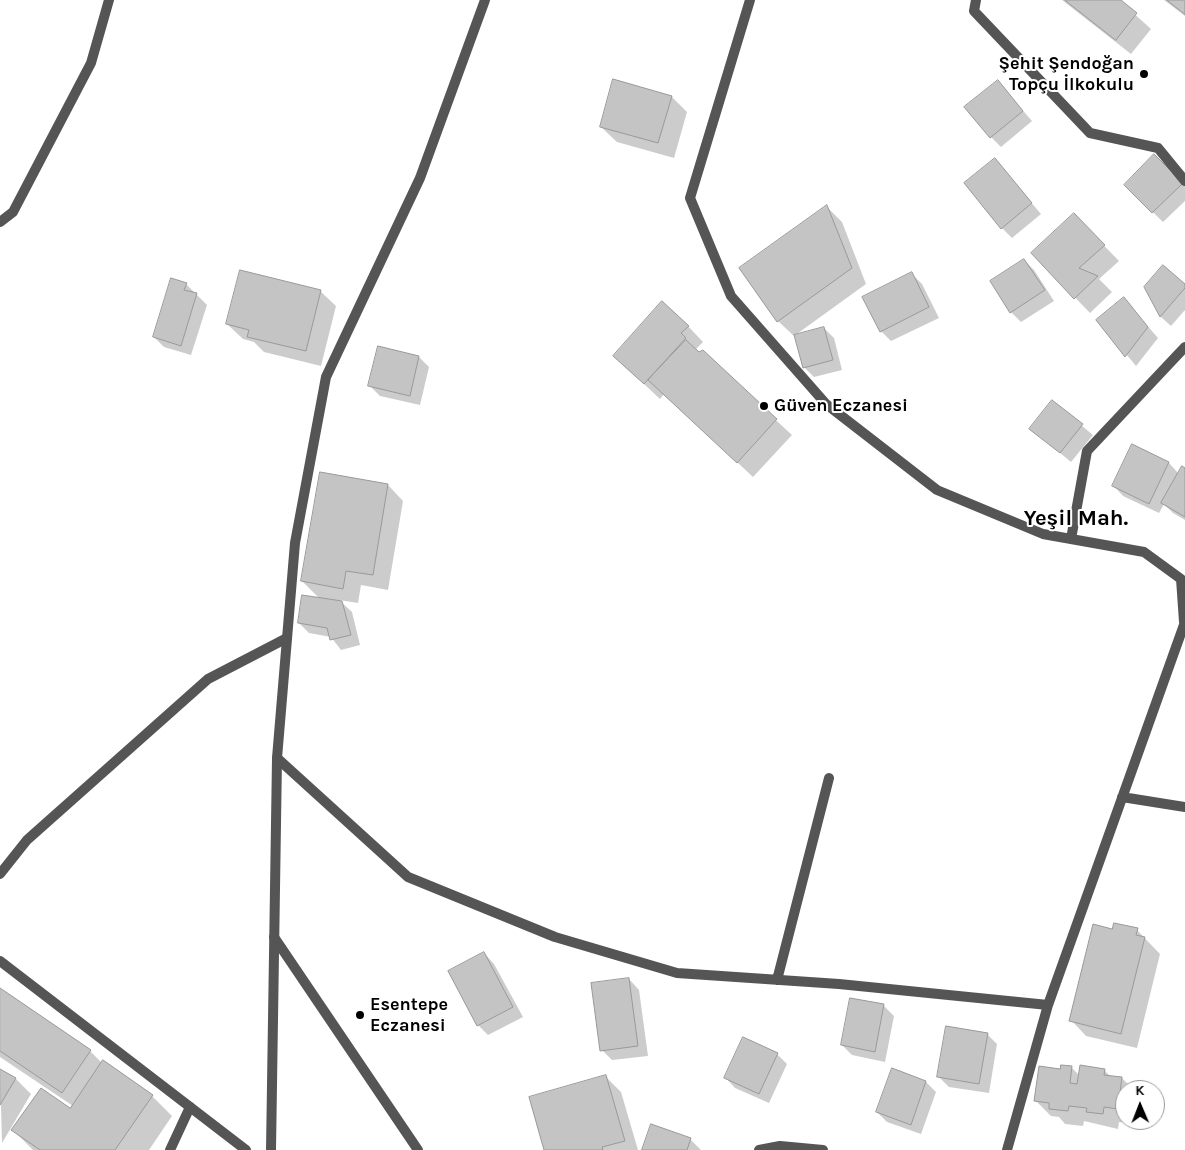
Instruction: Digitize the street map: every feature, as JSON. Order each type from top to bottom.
[{"type":"street","points":[[0,222],[13,212],[91,63],[109,0]]},
{"type":"street","points":[[272,1150],[277,758],[295,543],[326,377],[420,178],[485,0]]},
{"type":"street","points":[[750,0],[690,198],[730,296],[826,404],[937,490],[1042,534],[1144,552],[1181,578],[1185,622],[1048,1005],[1007,1150]]},
{"type":"street","points":[[976,0],[974,11],[1090,133],[1158,148],[1185,181]]},
{"type":"street","points":[[1071,539],[1086,451],[1185,347]]},
{"type":"street","points":[[0,874],[27,840],[208,679],[287,638]]},
{"type":"street","points":[[277,758],[408,877],[555,937],[676,973],[777,980],[1048,1005]]},
{"type":"street","points":[[777,980],[828,778]]},
{"type":"street","points":[[1122,797],[1185,807]]},
{"type":"street","points":[[274,937],[418,1150]]},
{"type":"street","points":[[0,961],[246,1150]]},
{"type":"street","points":[[170,1150],[190,1107]]},
{"type":"street","points":[[759,1150],[780,1146],[823,1150]]},
{"type":"building","points":[[1065,0],[1121,0],[1137,13],[1116,40]]},
{"type":"building","points":[[1167,0],[1185,0],[1185,14]]},
{"type":"building","points":[[613,79],[672,96],[658,143],[600,127]]},
{"type":"building","points":[[998,80],[1023,111],[990,138],[964,107]]},
{"type":"building","points":[[1154,154],[1183,183],[1152,213],[1124,185]]},
{"type":"building","points":[[995,158],[1032,203],[1001,229],[964,183]]},
{"type":"building","points":[[827,205],[852,268],[777,322],[739,268]]},
{"type":"building","points":[[1074,213],[1105,245],[1079,268],[1098,276],[1074,299],[1031,253]]},
{"type":"building","points":[[1024,259],[1045,290],[1010,313],[990,281]]},
{"type":"building","points":[[1163,265],[1185,284],[1185,288],[1160,317],[1144,287]]},
{"type":"building","points":[[240,270],[321,290],[306,351],[247,337],[249,330],[226,324]]},
{"type":"building","points":[[912,272],[929,307],[880,332],[862,297]]},
{"type":"building","points":[[171,278],[187,283],[184,290],[197,293],[181,346],[153,337]]},
{"type":"building","points":[[1124,297],[1148,327],[1125,357],[1096,320]]},
{"type":"building","points":[[662,301],[689,326],[681,333],[686,338],[644,384],[613,356]]},
{"type":"building","points":[[824,327],[833,360],[803,368],[794,335]]},
{"type":"building","points":[[686,340],[699,352],[703,350],[777,419],[737,463],[648,380]]},
{"type":"building","points":[[378,346],[419,356],[410,396],[368,386]]},
{"type":"building","points":[[1052,400],[1083,424],[1060,453],[1029,429]]},
{"type":"building","points":[[1132,444],[1169,462],[1149,504],[1112,486]]},
{"type":"building","points":[[1182,466],[1185,468],[1185,517],[1161,503]]},
{"type":"building","points":[[320,472],[388,484],[373,575],[346,571],[343,589],[301,581]]},
{"type":"building","points":[[302,595],[342,601],[351,635],[330,640],[327,628],[298,623]]},
{"type":"building","points":[[1114,923],[1138,928],[1136,935],[1145,937],[1121,1034],[1069,1021],[1093,924],[1112,929]]},
{"type":"building","points":[[484,952],[513,1007],[477,1026],[448,971]]},
{"type":"building","points":[[629,978],[638,1046],[600,1051],[591,983]]},
{"type":"building","points":[[0,988],[91,1050],[62,1093],[0,1051]]},
{"type":"building","points":[[850,998],[884,1004],[875,1052],[841,1045]]},
{"type":"building","points":[[946,1026],[988,1033],[979,1084],[937,1077]]},
{"type":"building","points":[[743,1037],[778,1053],[759,1094],[724,1078]]},
{"type":"building","points":[[103,1060],[153,1095],[115,1150],[40,1150],[11,1130],[41,1088],[70,1108]]},
{"type":"building","points":[[1061,1065],[1072,1066],[1070,1083],[1077,1084],[1080,1065],[1105,1069],[1104,1075],[1122,1077],[1122,1080],[1115,1080],[1115,1109],[1104,1107],[1103,1114],[1086,1112],[1087,1108],[1069,1106],[1068,1111],[1049,1109],[1049,1103],[1034,1101],[1039,1066],[1060,1069]]},
{"type":"building","points":[[892,1068],[926,1081],[911,1125],[876,1112]]},
{"type":"building","points":[[0,1069],[16,1078],[0,1105]]},
{"type":"building","points":[[606,1075],[625,1141],[602,1147],[603,1150],[544,1150],[529,1097]]},
{"type":"building","points":[[651,1124],[691,1138],[687,1150],[642,1150]]},
{"type":"place","name":"Şehit Şendoğan Topçu İlkokulu","points":[[1144,74]]},
{"type":"place","name":"Güven Eczanesi","points":[[764,406]]},
{"type":"place","name":"Esentepe Eczanesi","points":[[360,1015]]},
{"type":"district","name":"Yeşil Mah.","points":[[1076,519]]}]
